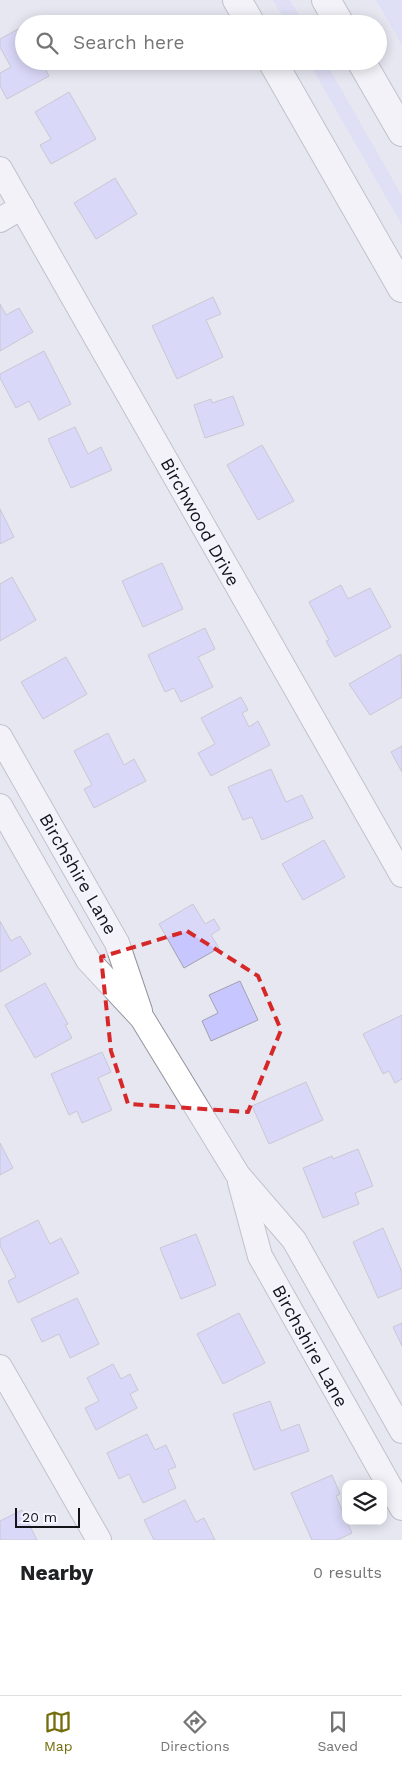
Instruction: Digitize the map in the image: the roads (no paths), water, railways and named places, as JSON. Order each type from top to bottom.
[{"type":"highway","points":[[237,0],[246,15]]},
{"type":"highway","points":[[326,0],[335,15]]},
{"type":"highway","points":[[277,70],[402,288]]},
{"type":"highway","points":[[367,70],[402,132]]},
{"type":"street","name":"Birchwood Drive","points":[[0,169],[267,641],[402,875]]},
{"type":"street","points":[[0,220],[22,207]]},
{"type":"street","name":"Birchshire Lane","points":[[0,737],[117,942],[142,1018]]},
{"type":"street","name":"Birchshire Lane","points":[[0,806],[88,960],[142,1018],[238,1176],[294,1240],[402,1430]]},
{"type":"street","name":"Birchshire Lane","points":[[238,1176],[260,1256],[402,1508]]},
{"type":"street","points":[[0,1367],[99,1540]]}]
